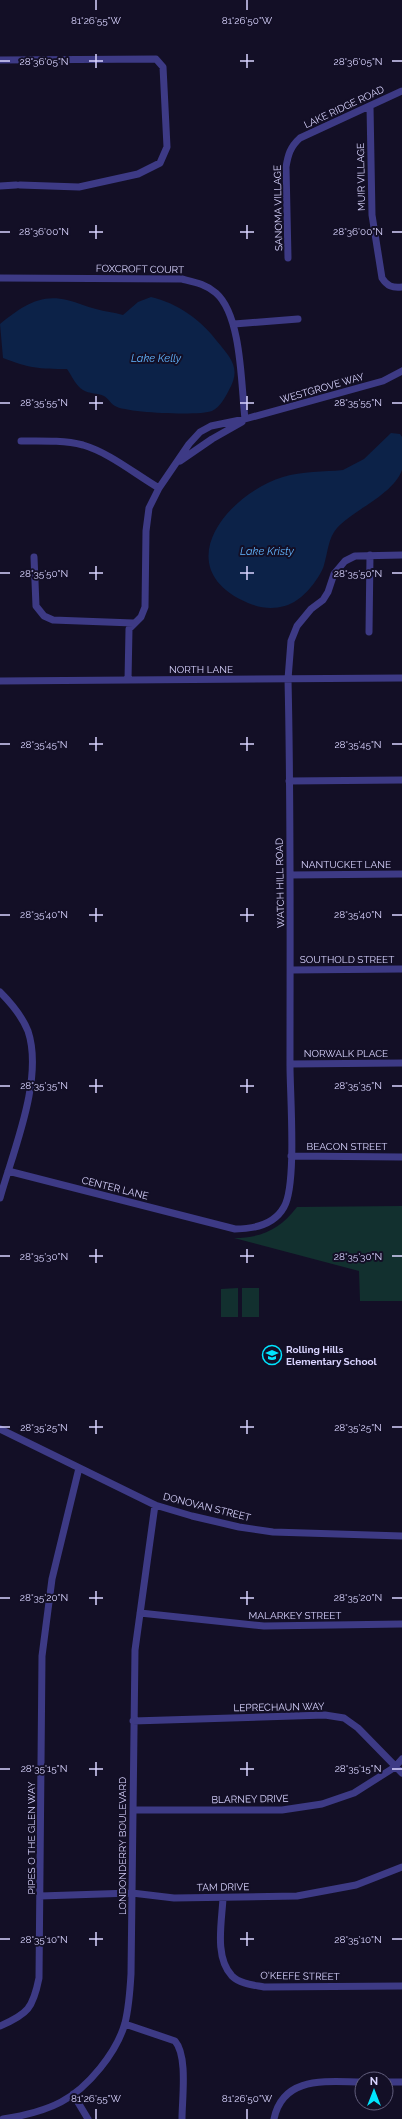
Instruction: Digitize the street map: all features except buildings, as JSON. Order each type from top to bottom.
[{"type":"street","points":[[0,60],[156,59],[163,67],[167,147],[160,163],[138,174],[79,186],[0,186]]},
{"type":"street","name":"LAKE RIDGE ROAD","points":[[300,138],[400,93]]},
{"type":"street","name":"MUIR VILLAGE","points":[[370,106],[372,215],[382,278],[386,284],[399,287]]},
{"type":"street","name":"SANOMA VILLAGE","points":[[288,258],[286,168],[288,154],[300,138]]},
{"type":"street","name":"FOXCROFT COURT","points":[[0,278],[182,279],[203,284],[216,294],[228,308],[234,324],[245,420]]},
{"type":"street","points":[[234,324],[298,319]]},
{"type":"street","name":"WESTGROVE WAY","points":[[128,680],[129,629],[141,616],[145,607],[146,531],[149,508],[159,488],[188,444],[200,432],[211,426],[245,420],[383,380],[402,371]]},
{"type":"street","name":"WESTGROVE WAY","points":[[176,464],[212,439],[245,420]]},
{"type":"street","points":[[21,441],[62,442],[83,445],[103,454],[159,488]]},
{"type":"street","name":"WATCH HILL ROAD","points":[[218,1224],[235,1229],[251,1229],[271,1222],[284,1207],[290,1189],[291,970],[288,679],[291,641],[298,626],[312,609],[323,600],[328,592],[334,574],[345,561],[355,556],[402,554]]},
{"type":"street","points":[[369,632],[370,555]]},
{"type":"street","points":[[34,557],[36,606],[44,616],[54,620],[133,623]]},
{"type":"street","name":"NORTH LANE","points":[[0,681],[402,678]]},
{"type":"street","points":[[289,781],[402,780]]},
{"type":"street","name":"NANTUCKET LANE","points":[[290,875],[402,874]]},
{"type":"street","name":"SOUTHOLD STREET","points":[[291,970],[402,969]]},
{"type":"street","points":[[0,992],[14,1007],[24,1023],[34,1056],[31,1086],[0,1198]]},
{"type":"street","name":"NORWALK PLACE","points":[[290,1064],[402,1063]]},
{"type":"street","name":"BEACON STREET","points":[[291,1156],[402,1157]]},
{"type":"street","name":"CENTER LANE","points":[[8,1171],[218,1224]]},
{"type":"street","name":"DONOVAN STREET","points":[[0,1429],[155,1505],[236,1526],[273,1532],[402,1536]]},
{"type":"street","name":"PIPES O THE GLEN WAY","points":[[0,2026],[13,2020],[31,2007],[39,1978],[42,1656],[52,1579],[78,1468]]},
{"type":"street","name":"LONDONDERRY BOULEVARD","points":[[3,2119],[22,2116],[61,2102],[83,2087],[110,2054],[125,2024],[130,1992],[135,1650],[155,1505]]},
{"type":"street","name":"MALARKEY STREET","points":[[140,1613],[264,1626],[402,1624]]},
{"type":"street","name":"LEPRECHAUN WAY","points":[[133,1721],[325,1715],[344,1718],[358,1728],[402,1773]]},
{"type":"street","name":"BLARNEY DRIVE","points":[[133,1810],[282,1810],[322,1804],[354,1793],[402,1760]]},
{"type":"street","name":"TAM DRIVE","points":[[40,1896],[132,1893],[174,1898],[297,1896],[328,1892],[356,1885],[402,1867]]},
{"type":"street","name":"O'KEEFE STREET","points":[[223,1898],[221,1947],[225,1962],[232,1976],[246,1984],[264,1987],[402,1986]]},
{"type":"street","points":[[125,2024],[175,2041],[180,2047],[183,2068],[182,2119]]},
{"type":"street","points":[[274,2119],[277,2108],[287,2094],[299,2086],[315,2082],[354,2082]]},
{"type":"street","points":[[73,2094],[88,2119]]},
{"type":"green space","points":[[402,1206],[402,1301],[360,1301],[359,1271],[234,1238],[244,1238],[270,1231],[291,1215],[297,1207]]},
{"type":"green space","points":[[238,1288],[238,1317],[221,1317],[221,1289]]},
{"type":"green space","points":[[242,1288],[259,1288],[259,1317],[242,1317]]},
{"type":"water","name":"Lake Kelly","points":[[151,297],[170,303],[203,325],[230,357],[234,369],[233,382],[222,402],[212,411],[205,413],[147,412],[122,408],[115,406],[104,396],[85,391],[76,383],[67,369],[34,367],[3,358],[0,324],[30,303],[39,300],[57,298],[123,315],[138,302]]},
{"type":"water","name":"Lake Kristy","points":[[391,433],[400,434],[402,437],[402,470],[397,479],[382,495],[344,521],[337,528],[330,541],[322,569],[317,579],[305,594],[286,606],[267,608],[248,603],[224,589],[212,572],[209,553],[214,534],[225,516],[242,500],[262,486],[283,477],[305,473],[343,470],[364,459]]},
{"type":"place","name":"Rolling Hills Elementary School","points":[[272,1355]]}]
